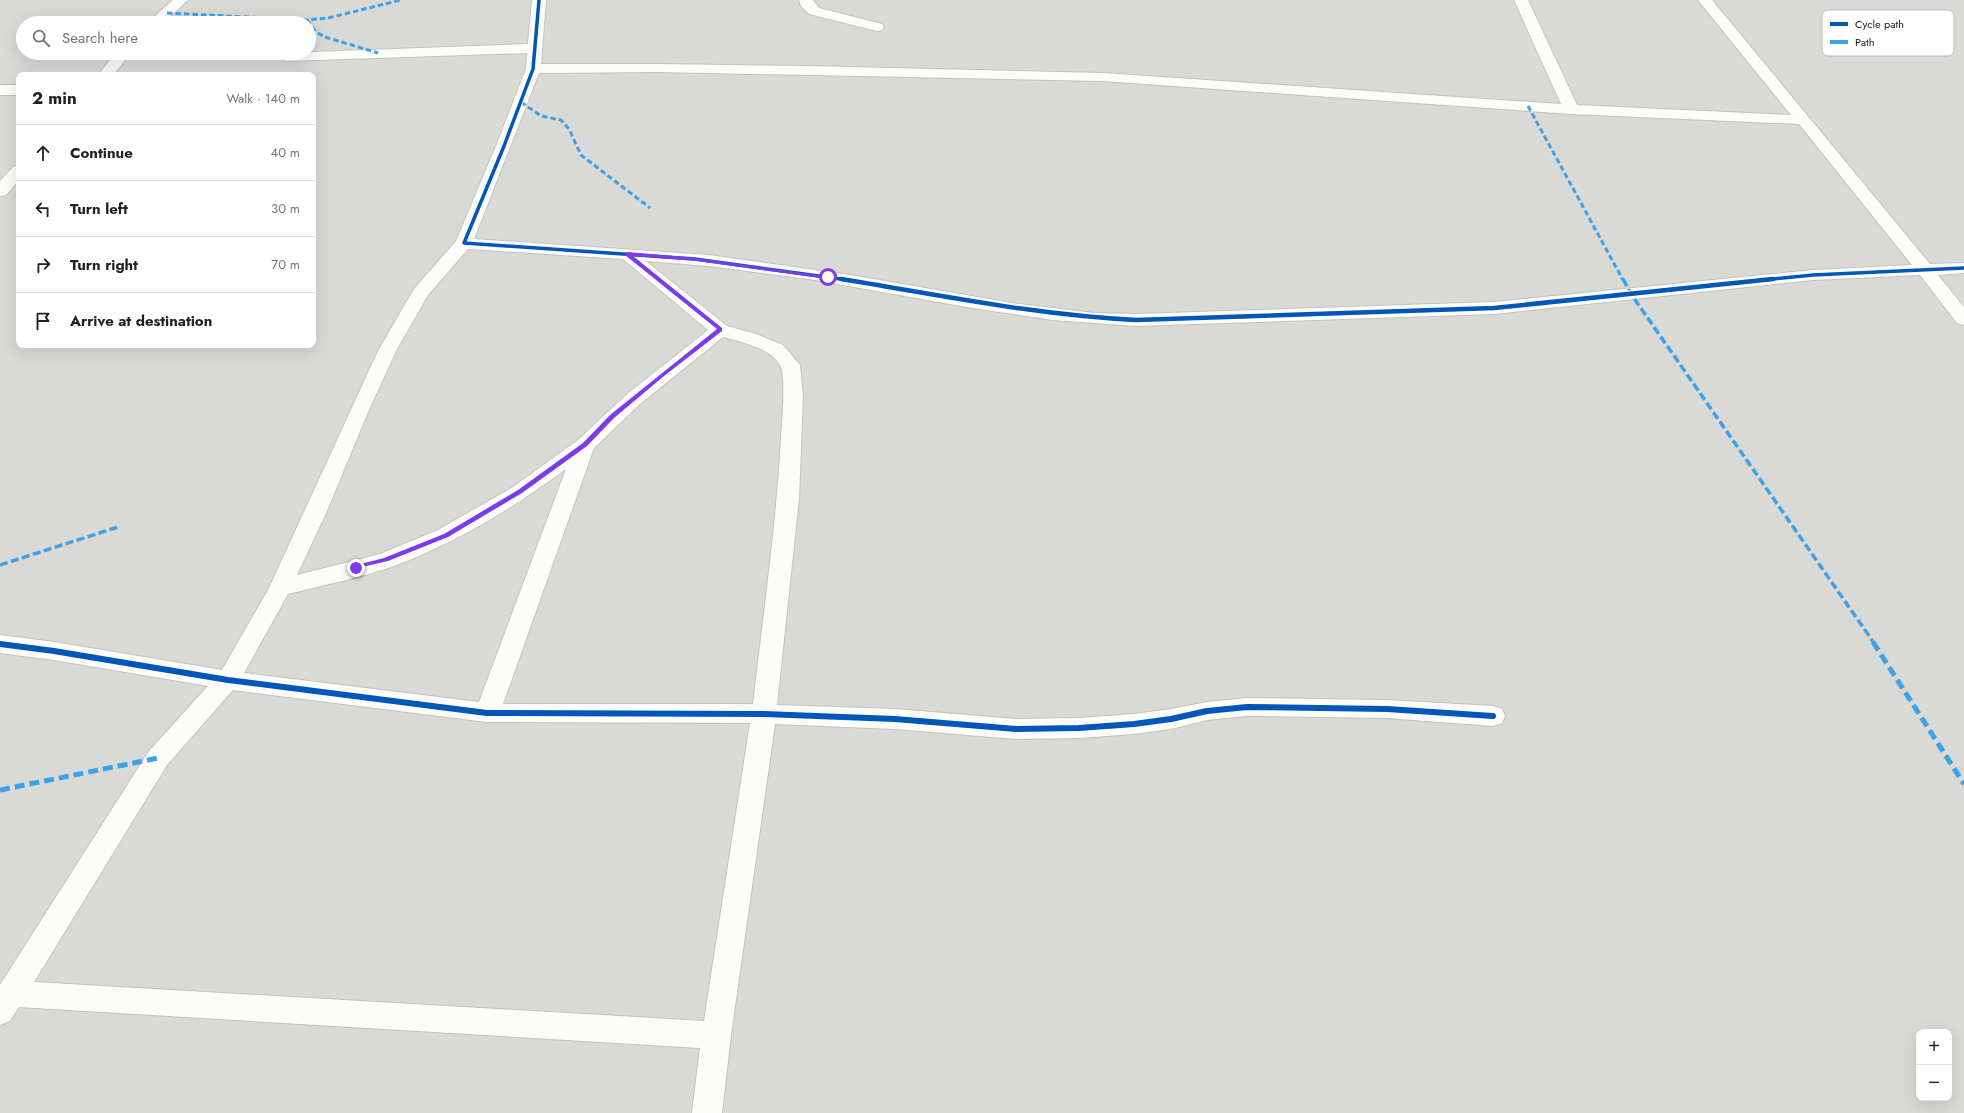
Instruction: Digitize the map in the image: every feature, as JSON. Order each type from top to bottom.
[{"type":"street","points":[[162,16],[181,0]]},
{"type":"street","points":[[539,0],[533,68],[504,146],[464,243],[420,294],[387,351],[358,412],[316,511],[280,588],[228,680],[158,758],[5,1003],[716,1036]]},
{"type":"street","points":[[806,0],[806,3],[814,11],[877,27]]},
{"type":"street","points":[[1520,0],[1571,109]]},
{"type":"street","points":[[1705,0],[1926,270],[1964,319]]},
{"type":"street","points":[[316,55],[535,48]]},
{"type":"street","points":[[108,72],[118,60]]},
{"type":"street","points":[[533,68],[807,70],[1103,77],[1571,109],[1804,120]]},
{"type":"street","points":[[0,90],[16,90]]},
{"type":"street","points":[[0,191],[16,173]]},
{"type":"street","points":[[464,243],[538,250],[627,254],[697,260],[821,276],[1030,313],[1096,320],[1205,319],[1494,308],[1813,275],[1964,268]]},
{"type":"street","points":[[627,254],[720,330],[749,338],[776,349],[790,365],[793,397],[788,499],[764,714],[716,1036],[707,1113]]},
{"type":"street","points":[[280,588],[386,560],[446,535],[520,492],[585,445],[612,417],[662,375],[720,330]]},
{"type":"street","points":[[487,713],[585,445]]},
{"type":"street","points":[[0,644],[54,651],[228,680],[487,713],[764,714],[895,719],[1016,729],[1079,728],[1134,724],[1171,719],[1207,711],[1247,707],[1387,709],[1493,716]]},
{"type":"shaded area","points":[[0,0],[1964,0],[1964,1113],[0,1113]]},
{"type":"marked path","points":[[316,19],[328,18],[401,0]]},
{"type":"marked path","points":[[167,13],[227,16]]},
{"type":"marked path","points":[[316,32],[325,37],[378,53]]},
{"type":"marked path","points":[[521,102],[541,116],[561,120],[569,129],[581,155],[650,208]]},
{"type":"marked path","points":[[1528,106],[1556,160],[1631,294],[1873,642],[1964,784]]},
{"type":"marked path","points":[[0,565],[118,527]]},
{"type":"marked path","points":[[0,790],[158,758]]},
{"type":"cycle path","points":[[539,0],[533,69],[504,146],[464,243],[695,259],[850,280],[1012,309],[1094,318],[1136,320],[1494,308],[1813,275],[1964,268]]},
{"type":"cycle path","points":[[0,644],[54,651],[228,680],[487,713],[764,714],[895,719],[1016,729],[1079,728],[1134,724],[1171,719],[1207,711],[1247,707],[1387,709],[1493,716]]},
{"type":"route","points":[[356,568],[386,560],[446,535],[520,492],[585,445],[612,417],[662,375],[720,330],[627,254],[755,266],[828,277]]}]
